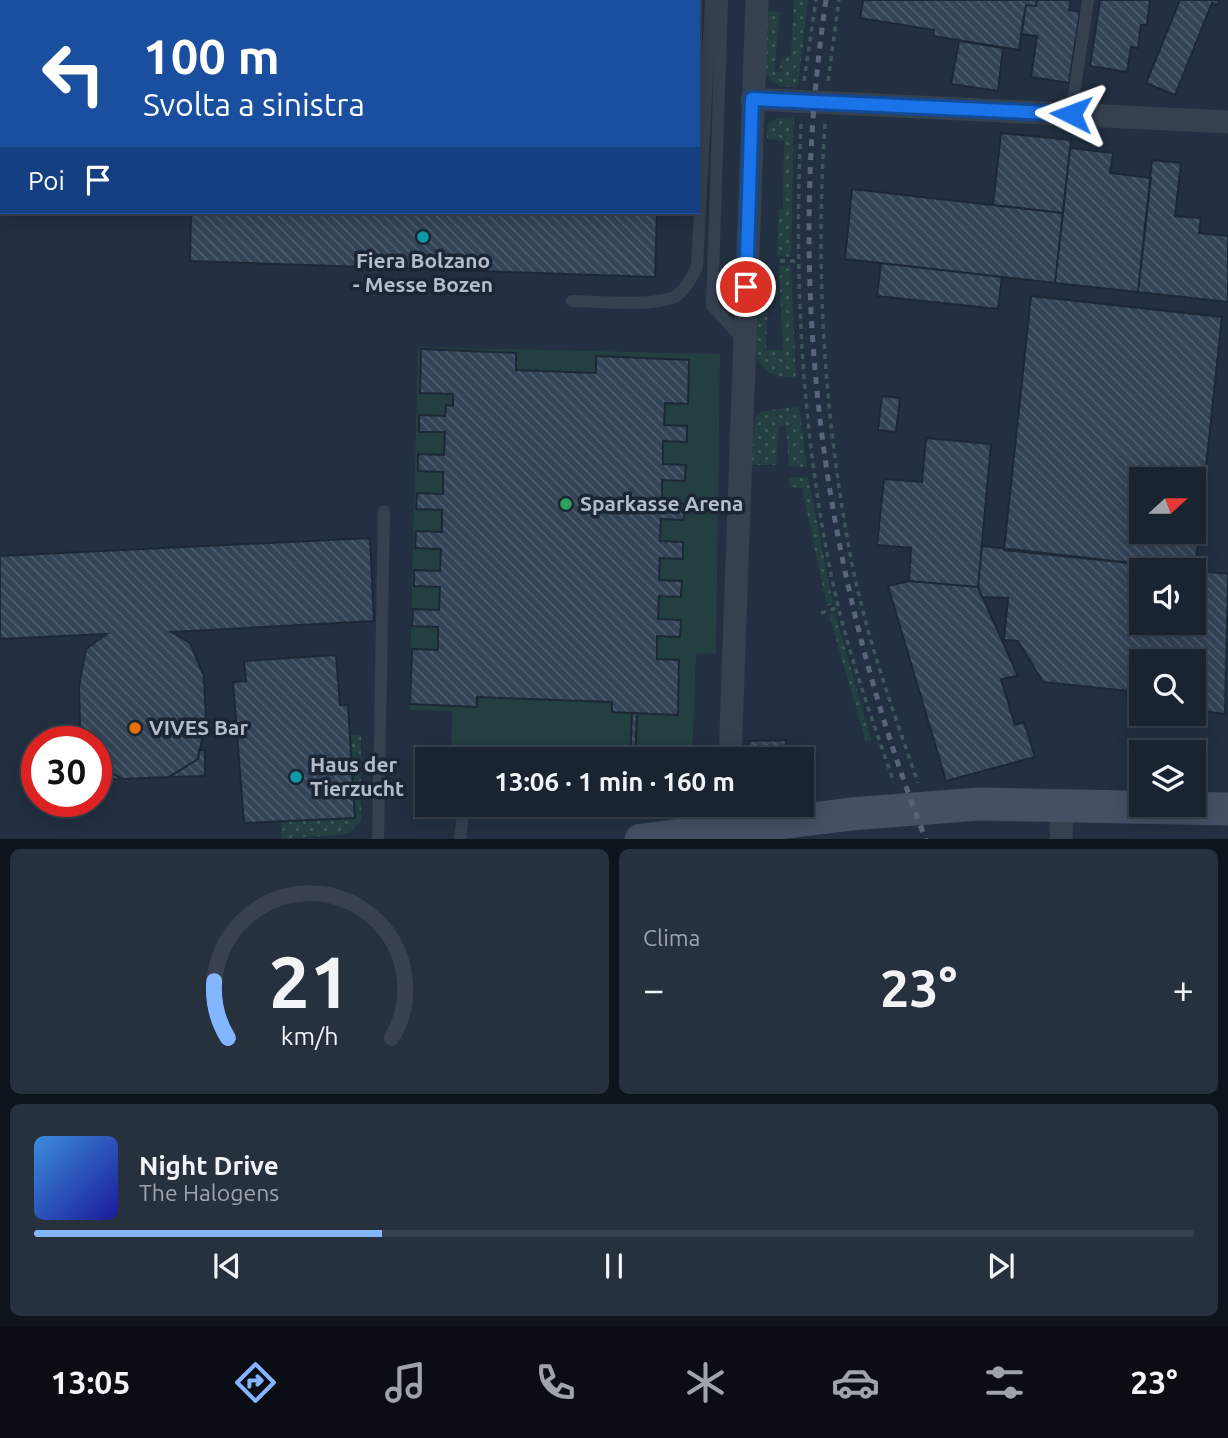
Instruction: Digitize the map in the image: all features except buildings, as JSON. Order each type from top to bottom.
[{"type":"main road","points":[[814,813],[979,804],[1228,809]]},
{"type":"main road","points":[[641,839],[732,817]]},
{"type":"street","points":[[730,747],[757,0]]},
{"type":"street","points":[[752,99],[826,100],[1228,122]]},
{"type":"street","points":[[1061,839],[1062,806]]},
{"type":"lane","points":[[700,210],[711,0]]},
{"type":"lane","points":[[722,0],[712,305],[744,341]]},
{"type":"lane","points":[[1071,114],[1088,0]]},
{"type":"lane","points":[[572,301],[661,301],[677,296],[689,284],[697,267],[700,214]]},
{"type":"lane","points":[[378,839],[384,511]]},
{"type":"lane","points":[[460,839],[463,817]]},
{"type":"path","points":[[816,0],[802,100],[798,261],[799,331],[808,436],[830,571],[862,692],[915,809]]},
{"type":"path","points":[[839,0],[826,100],[820,201],[822,330],[831,433],[852,566],[915,809]]},
{"type":"path","points":[[780,261],[798,261]]},
{"type":"path","points":[[821,613],[840,607]]},
{"type":"green space","points":[[794,0],[808,0],[798,87],[787,87],[772,81],[766,73],[766,11],[780,12],[774,72],[780,72],[781,57],[791,56]]},
{"type":"green space","points":[[777,118],[794,118],[791,257],[777,256],[779,209],[783,209],[784,141],[767,139],[767,125]]},
{"type":"green space","points":[[759,264],[769,265],[766,350],[783,350],[779,265],[791,265],[796,377],[774,375],[765,370],[758,360],[756,328]]},
{"type":"green space","name":"Sparkasse Arena","points":[[418,347],[720,354],[716,653],[696,654],[692,747],[451,747],[452,711],[409,710]]},
{"type":"green space","points":[[799,406],[807,467],[789,466],[786,426],[779,427],[776,465],[751,465],[755,418],[761,412]]},
{"type":"green space","points":[[789,477],[808,477],[833,604],[827,606],[802,488],[789,487]]},
{"type":"green space","points":[[835,613],[871,739],[866,742],[829,615]]},
{"type":"green space","points":[[350,735],[361,735],[361,820],[348,834],[282,839],[281,821]]},
{"type":"railway","points":[[826,0],[814,107],[809,214],[811,320],[821,426],[837,532],[860,636],[890,739],[926,839]]},
{"type":"place","name":"Fiera Bolzano - Messe Bozen","points":[[423,237]]},
{"type":"place","name":"Sparkasse Arena","points":[[566,504]]},
{"type":"place","name":"VIVES Bar","points":[[135,728]]},
{"type":"place","name":"Haus der Tierzucht","points":[[296,777]]},
{"type":"route","points":[[746,287],[752,99],[826,100],[1071,114]]}]
